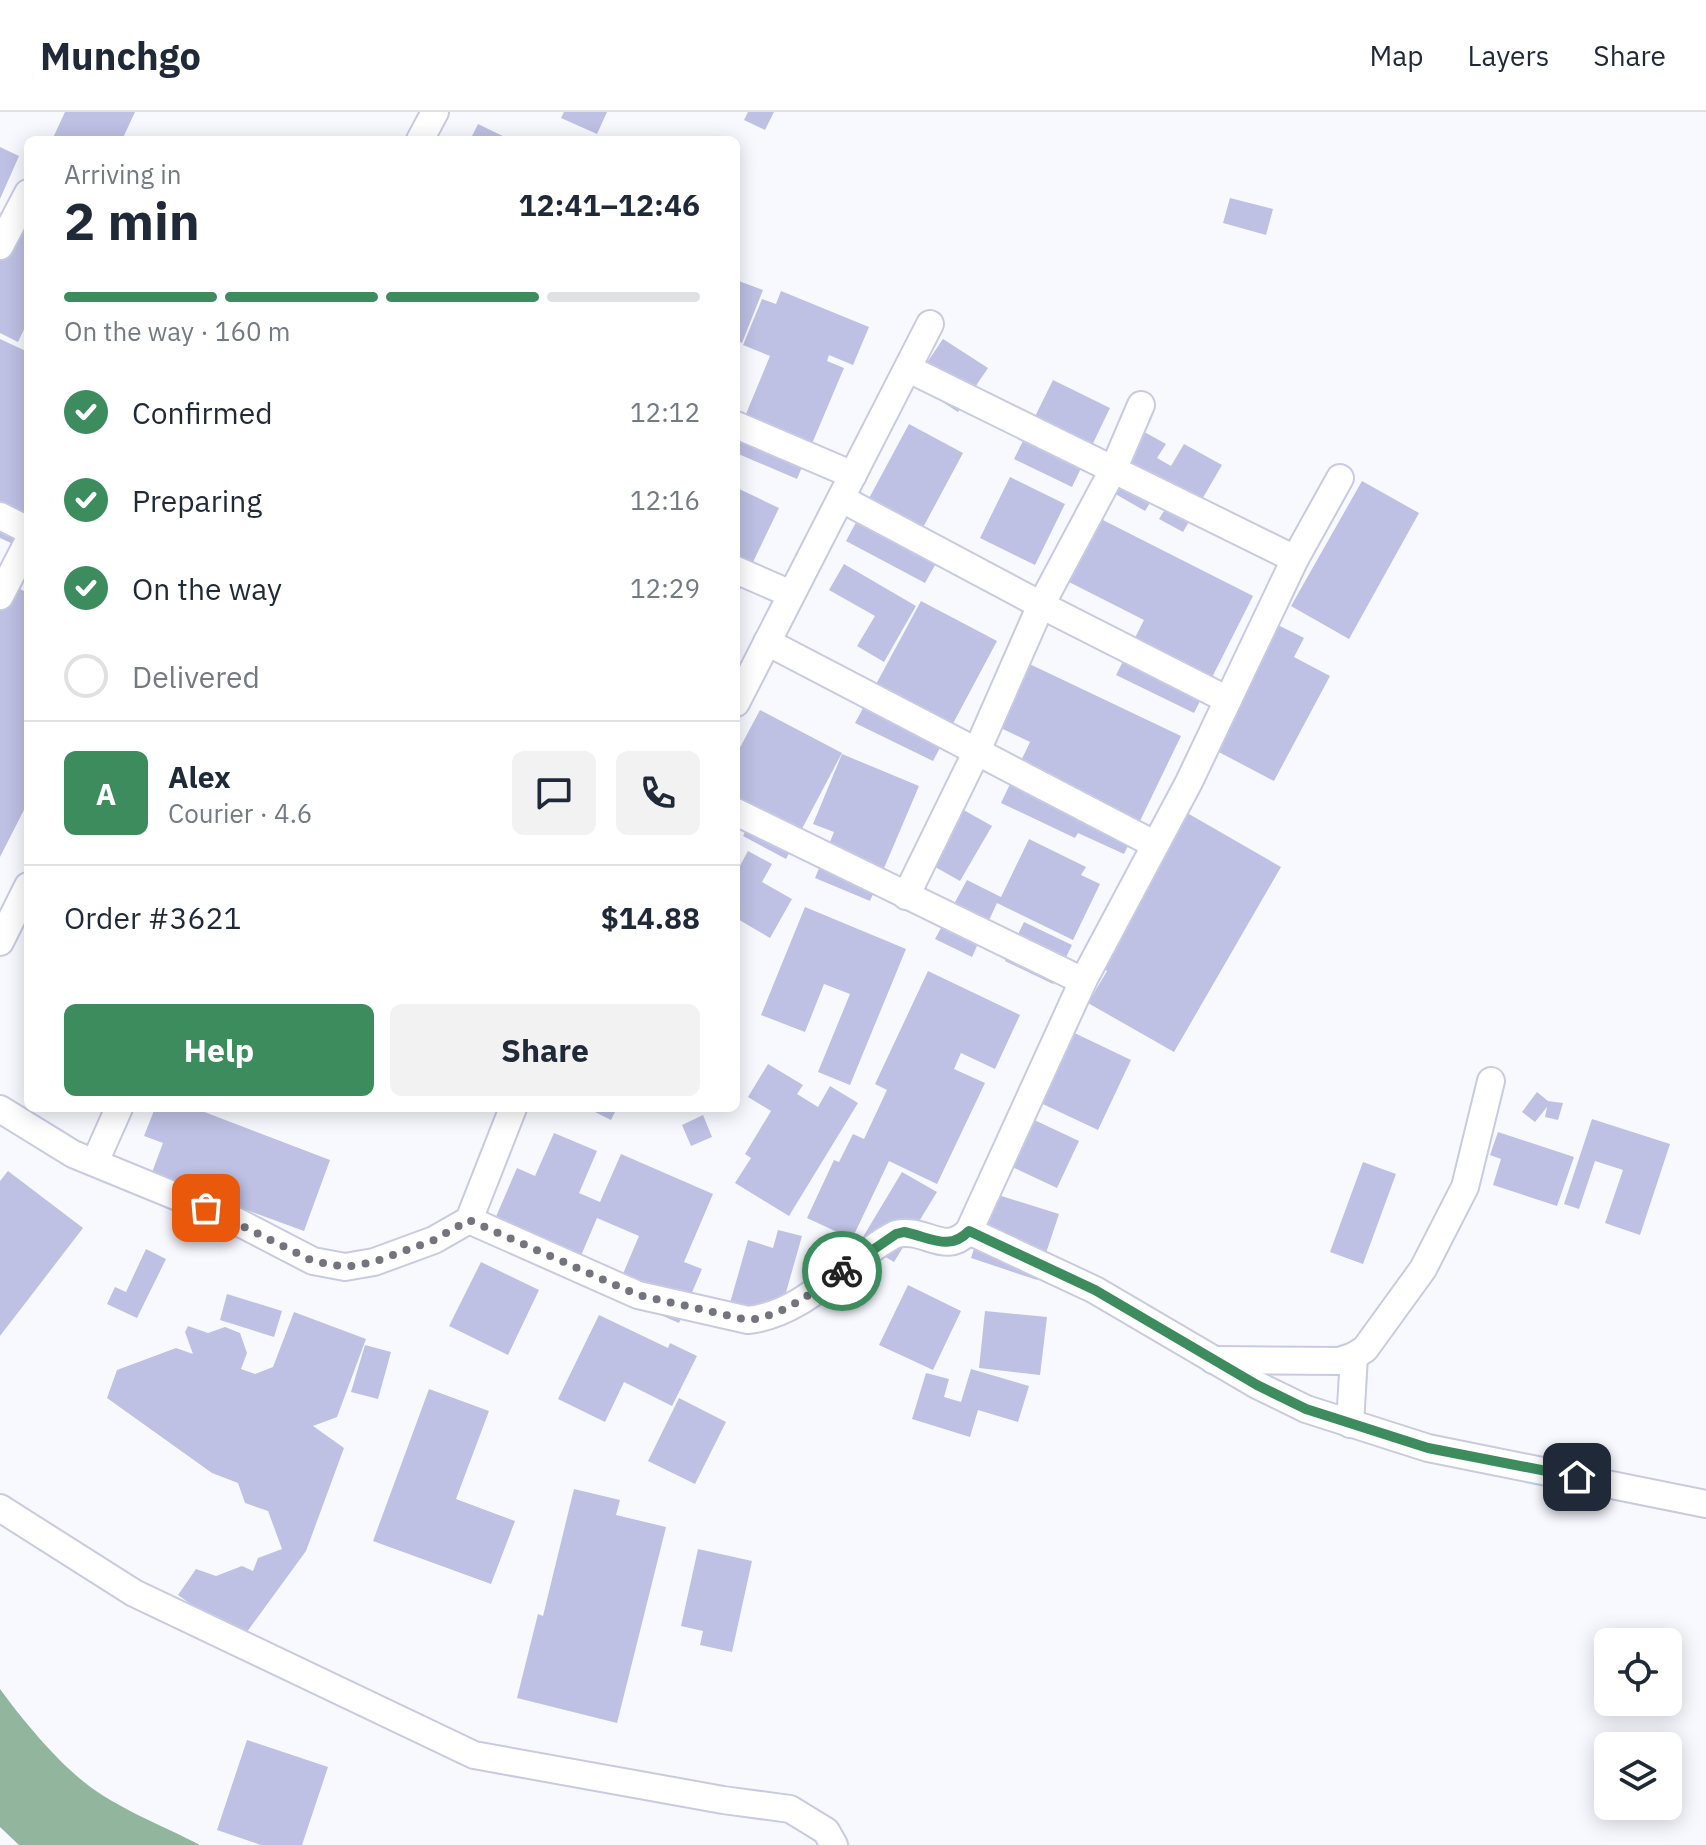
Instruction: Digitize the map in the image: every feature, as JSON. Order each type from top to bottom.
[{"type":"street","points":[[422,136],[435,112]]},
{"type":"street","points":[[0,246],[24,201]]},
{"type":"street","points":[[740,695],[930,324]]},
{"type":"street","points":[[909,369],[1295,559]]},
{"type":"street","points":[[906,896],[976,753],[1041,605],[1114,468],[1141,405]]},
{"type":"street","points":[[740,427],[848,487],[1041,605],[1228,700]]},
{"type":"street","points":[[469,1220],[638,1295],[748,1320],[766,1318],[814,1291],[896,1234],[904,1232],[950,1243],[960,1240],[969,1231],[1083,981],[1189,782],[1295,559],[1340,478]]},
{"type":"street","points":[[0,516],[24,528]]},
{"type":"street","points":[[0,596],[24,550]]},
{"type":"street","points":[[740,572],[791,594]]},
{"type":"street","points":[[767,642],[1154,844]]},
{"type":"street","points":[[740,814],[1083,981]]},
{"type":"street","points":[[0,942],[24,894]]},
{"type":"street","points":[[1213,1360],[1339,1361],[1365,1349],[1423,1269],[1465,1187],[1491,1081]]},
{"type":"street","points":[[0,1109],[73,1154],[234,1220],[313,1261],[345,1267],[374,1262],[434,1240],[469,1220],[511,1112]]},
{"type":"street","points":[[95,1162],[117,1112]]},
{"type":"street","points":[[969,1231],[1095,1290],[1213,1360],[1306,1409],[1428,1448],[1706,1504]]},
{"type":"street","points":[[1350,1424],[1354,1356]]},
{"type":"street","points":[[0,1508],[134,1593],[474,1755],[723,1800],[790,1809],[826,1831],[834,1845]]},
{"type":"shaded area","points":[[0,1689],[39,1738],[84,1782],[126,1809],[200,1845],[19,1845],[0,1827]]},
{"type":"building","points":[[65,112],[135,112],[124,136],[54,136]]},
{"type":"building","points":[[564,112],[607,112],[597,134],[561,118]]},
{"type":"building","points":[[748,112],[774,112],[765,130],[744,120]]},
{"type":"building","points":[[478,124],[503,136],[472,136]]},
{"type":"building","points":[[0,147],[19,156],[0,199]]},
{"type":"building","points":[[1230,198],[1273,209],[1266,235],[1223,223]]},
{"type":"building","points":[[24,221],[24,329],[18,342],[0,333],[0,254]]},
{"type":"building","points":[[740,281],[763,290],[740,342]]},
{"type":"building","points":[[781,291],[869,327],[853,365],[829,355],[827,361],[844,368],[797,479],[740,455],[740,428],[770,356],[743,345],[762,299],[776,304]]},
{"type":"building","points":[[0,339],[24,350],[24,549],[0,538]]},
{"type":"building","points":[[943,339],[988,368],[958,412],[913,383]]},
{"type":"building","points":[[1053,380],[1110,408],[1072,487],[1014,459]]},
{"type":"building","points":[[909,424],[963,453],[919,535],[944,549],[925,583],[846,541]]},
{"type":"building","points":[[1139,429],[1166,444],[1157,458],[1171,466],[1184,444],[1222,465],[1183,532],[1159,519],[1172,498],[1158,490],[1145,511],[1105,488]]},
{"type":"building","points":[[1010,477],[1065,504],[1035,565],[980,538]]},
{"type":"building","points":[[1362,481],[1419,513],[1349,639],[1291,606]]},
{"type":"building","points":[[740,489],[779,508],[740,589]]},
{"type":"building","points":[[1095,516],[1253,596],[1194,713],[1116,675],[1144,620],[1063,579]]},
{"type":"building","points":[[844,564],[916,606],[884,662],[857,646],[875,616],[829,590]]},
{"type":"building","points":[[0,579],[24,591],[24,810],[0,857]]},
{"type":"building","points":[[921,601],[997,641],[933,761],[855,723]]},
{"type":"building","points":[[1278,625],[1304,638],[1294,657],[1330,676],[1274,781],[1213,749]]},
{"type":"building","points":[[1019,659],[1181,736],[1124,854],[1078,833],[1075,838],[1001,803],[1030,742],[988,722]]},
{"type":"building","points":[[760,710],[842,753],[786,859],[743,836],[749,824],[740,820],[740,748]]},
{"type":"building","points":[[842,754],[919,786],[870,901],[815,878],[834,832],[813,824]]},
{"type":"building","points":[[953,804],[992,826],[960,881],[921,859]]},
{"type":"building","points":[[1182,810],[1281,867],[1174,1052],[1088,1003],[1107,971],[1094,964]]},
{"type":"building","points":[[1029,839],[1086,867],[1081,875],[1100,884],[1073,940],[997,903],[972,957],[935,939],[967,880],[1001,897]]},
{"type":"building","points":[[748,851],[772,864],[762,882],[792,899],[770,938],[740,920],[740,866]]},
{"type":"building","points":[[805,907],[906,949],[850,1085],[818,1072],[850,994],[824,984],[805,1032],[761,1015]]},
{"type":"building","points":[[1024,922],[1072,945],[1053,984],[1005,961]]},
{"type":"building","points":[[928,971],[1020,1015],[995,1069],[961,1053],[954,1069],[985,1083],[937,1184],[889,1161],[852,1239],[807,1218],[834,1160],[839,1162],[853,1134],[864,1139],[887,1090],[875,1084]]},
{"type":"building","points":[[1064,1028],[1131,1060],[1098,1130],[1030,1098]]},
{"type":"building","points":[[768,1064],[803,1085],[797,1094],[818,1107],[830,1086],[858,1103],[789,1216],[735,1183],[751,1158],[745,1154],[771,1111],[748,1097]]},
{"type":"building","points":[[1537,1092],[1548,1101],[1563,1103],[1558,1120],[1545,1117],[1547,1107],[1535,1122],[1522,1112]]},
{"type":"building","points":[[153,1112],[204,1112],[330,1160],[304,1231],[151,1175],[163,1143],[144,1136]]},
{"type":"building","points":[[595,1112],[615,1112],[611,1120]]},
{"type":"building","points":[[703,1115],[712,1137],[691,1146],[682,1125]]},
{"type":"building","points":[[1028,1117],[1079,1141],[1057,1188],[1006,1164]]},
{"type":"building","points":[[1592,1119],[1670,1144],[1640,1235],[1605,1223],[1623,1170],[1595,1161],[1579,1209],[1564,1204]]},
{"type":"building","points":[[1498,1132],[1574,1157],[1557,1206],[1493,1185],[1501,1159],[1490,1155]]},
{"type":"building","points":[[554,1133],[597,1151],[579,1193],[600,1202],[621,1154],[713,1194],[684,1262],[702,1269],[679,1323],[614,1295],[639,1236],[597,1218],[571,1279],[485,1242],[517,1168],[535,1176]]},
{"type":"building","points":[[1363,1162],[1396,1174],[1363,1264],[1330,1252]]},
{"type":"building","points":[[8,1171],[83,1228],[0,1336],[0,1181]]},
{"type":"building","points":[[902,1172],[937,1192],[894,1262],[860,1242]]},
{"type":"building","points":[[992,1193],[1059,1214],[1037,1280],[971,1258]]},
{"type":"building","points":[[778,1230],[802,1236],[779,1317],[730,1303],[748,1240],[773,1248]]},
{"type":"building","points":[[146,1249],[166,1259],[137,1318],[107,1304],[115,1287],[126,1292]]},
{"type":"building","points":[[481,1262],[539,1290],[508,1355],[449,1326]]},
{"type":"building","points":[[908,1285],[961,1311],[933,1370],[879,1345]]},
{"type":"building","points":[[227,1294],[282,1311],[274,1337],[220,1320]]},
{"type":"building","points":[[985,1311],[1047,1317],[1040,1375],[979,1368]]},
{"type":"building","points":[[294,1312],[366,1339],[337,1417],[313,1426],[344,1448],[306,1551],[241,1640],[178,1595],[196,1569],[216,1576],[242,1566],[253,1571],[258,1558],[282,1549],[268,1511],[245,1503],[238,1483],[212,1473],[107,1398],[117,1370],[176,1348],[193,1354],[185,1332],[188,1326],[208,1333],[225,1327],[240,1333],[247,1353],[241,1369],[255,1374],[273,1367]]},
{"type":"building","points":[[599,1315],[668,1348],[670,1343],[697,1356],[672,1406],[624,1382],[605,1422],[558,1399]]},
{"type":"building","points":[[365,1345],[391,1352],[378,1399],[351,1392]]},
{"type":"building","points":[[971,1369],[1029,1386],[1018,1422],[978,1410],[970,1437],[912,1419],[926,1373],[949,1379],[944,1397],[961,1402]]},
{"type":"building","points":[[429,1389],[489,1411],[456,1499],[515,1521],[491,1584],[373,1541]]},
{"type":"building","points":[[679,1398],[726,1422],[695,1484],[648,1461]]},
{"type":"building","points":[[574,1489],[620,1500],[616,1515],[666,1527],[617,1723],[517,1698],[538,1614],[543,1616]]},
{"type":"building","points":[[698,1549],[752,1561],[732,1652],[700,1645],[703,1631],[681,1626]]},
{"type":"building","points":[[247,1740],[328,1767],[302,1845],[261,1845],[217,1830]]},
{"type":"way so far","points":[[206,1208],[313,1261],[345,1267],[374,1262],[434,1240],[469,1220],[638,1295],[748,1320],[766,1318],[842,1271]]},
{"type":"route","points":[[842,1271],[896,1234],[904,1232],[950,1243],[960,1240],[969,1231],[1095,1290],[1257,1385],[1306,1409],[1428,1448],[1577,1477]]}]
